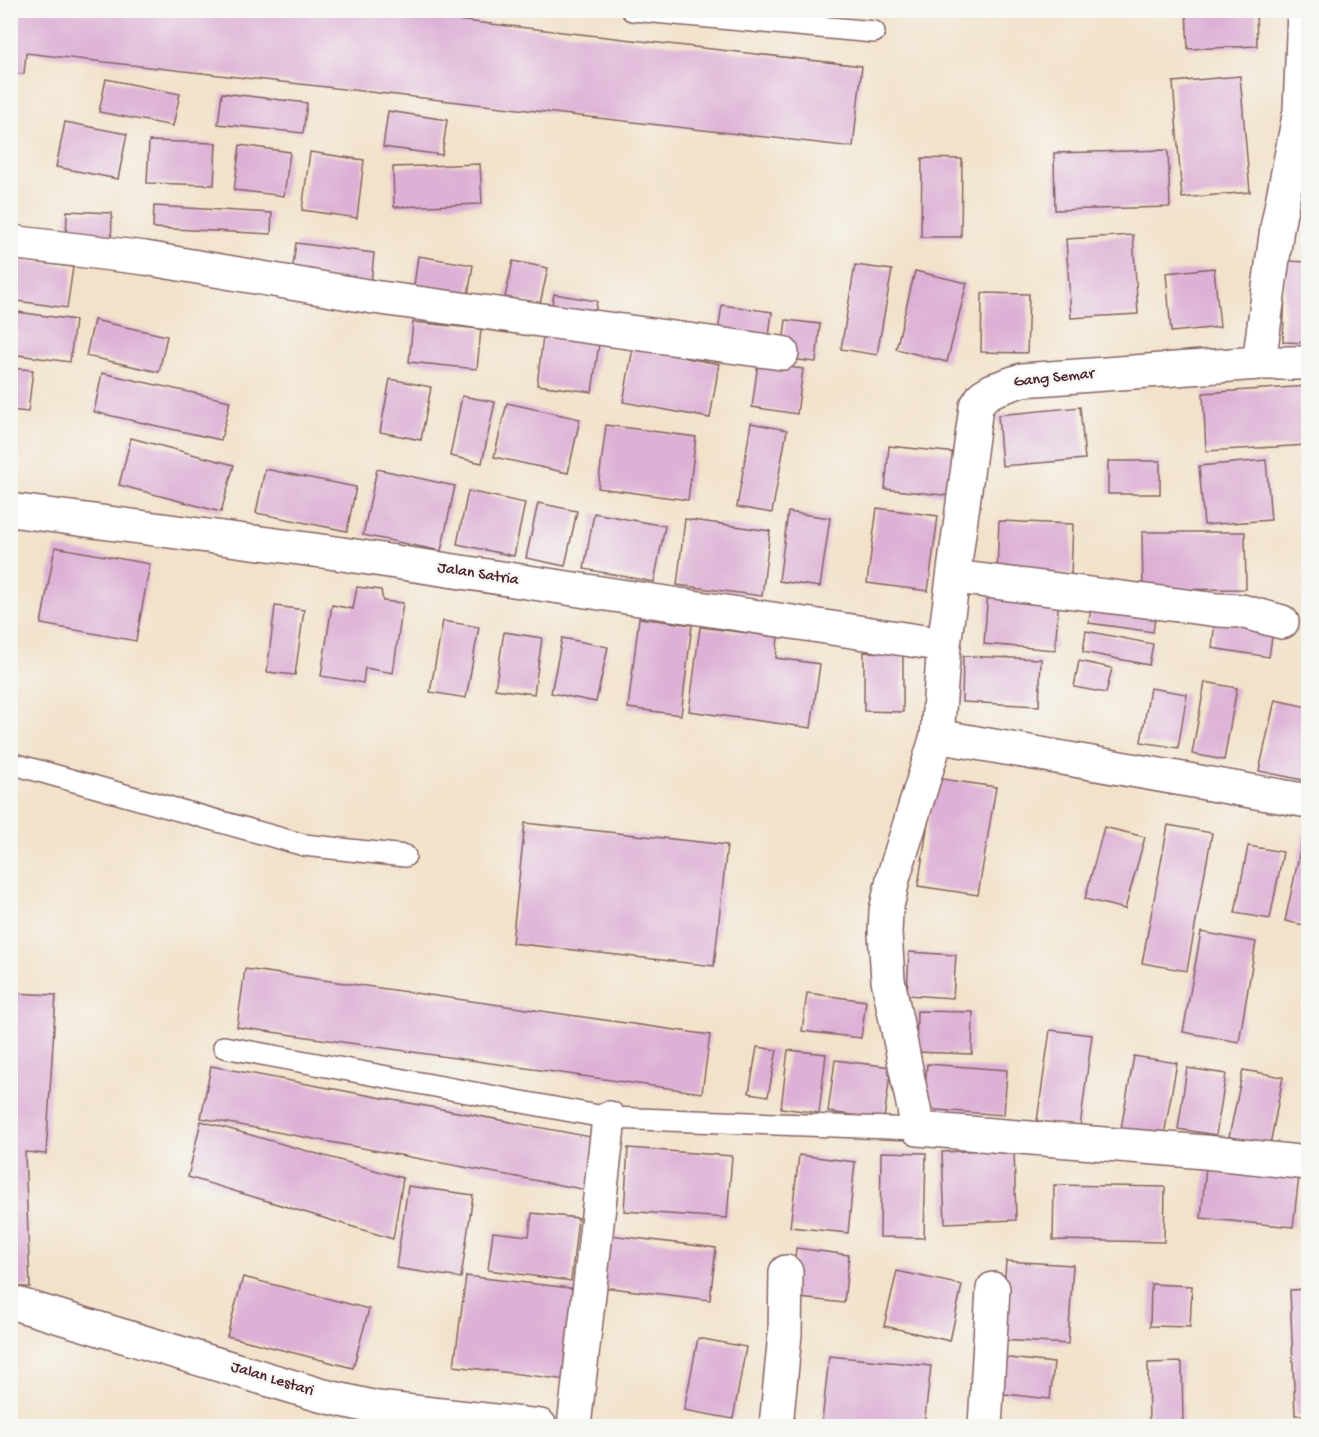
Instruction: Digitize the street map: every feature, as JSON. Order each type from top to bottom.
[{"type":"street","points":[[1259,363],[1277,228],[1300,111],[1304,10]]},
{"type":"street","points":[[10,242],[145,258],[373,297],[782,353]]},
{"type":"street","name":"Gang Semar","points":[[918,1129],[888,980],[886,911],[894,874],[937,736],[944,645],[955,577],[976,407],[983,396],[1005,384],[1022,380],[1259,363],[1308,363]]},
{"type":"street","name":"Jalan Satria","points":[[10,510],[329,552],[944,645]]},
{"type":"street","points":[[955,577],[1207,609],[1240,611],[1282,622]]},
{"type":"street","points":[[937,736],[1308,801]]},
{"type":"street","points":[[574,1426],[609,1118]]},
{"type":"street","points":[[918,1129],[1193,1151],[1308,1163]]},
{"type":"street","points":[[776,1426],[785,1334],[786,1272]]},
{"type":"street","points":[[985,1426],[993,1289]]},
{"type":"street","name":"Jalan Lestari","points":[[10,1302],[320,1395],[435,1421],[540,1426]]},
{"type":"lane","points":[[632,10],[874,32]]},
{"type":"lane","points":[[10,763],[304,845],[405,856]]},
{"type":"lane","points":[[224,1047],[609,1118],[918,1129]]},
{"type":"building","points":[[10,10],[368,10],[862,66],[853,147],[26,53],[24,74],[10,73]]},
{"type":"building","points":[[1186,10],[1256,10],[1257,46],[1188,49]]},
{"type":"building","points":[[1240,76],[1250,192],[1182,198],[1173,82]]},
{"type":"building","points":[[106,79],[180,94],[173,126],[99,112]]},
{"type":"building","points":[[222,93],[307,103],[303,133],[218,124]]},
{"type":"building","points":[[388,111],[447,120],[442,155],[383,147]]},
{"type":"building","points":[[65,122],[127,134],[118,179],[56,167]]},
{"type":"building","points":[[149,141],[216,143],[214,185],[147,183]]},
{"type":"building","points":[[240,145],[290,152],[284,196],[234,190]]},
{"type":"building","points":[[1168,150],[1170,207],[1055,210],[1054,153]]},
{"type":"building","points":[[310,152],[364,160],[357,218],[302,210]]},
{"type":"building","points":[[922,158],[962,159],[961,237],[921,237]]},
{"type":"building","points":[[1299,163],[1308,163],[1308,213],[1301,214]]},
{"type":"building","points":[[480,164],[482,204],[394,207],[393,167]]},
{"type":"building","points":[[154,206],[272,213],[271,234],[153,228]]},
{"type":"building","points":[[67,211],[112,213],[111,248],[66,246]]},
{"type":"building","points":[[1133,235],[1138,314],[1071,318],[1066,239]]},
{"type":"building","points":[[296,243],[374,253],[371,283],[292,273]]},
{"type":"building","points":[[418,256],[473,265],[467,301],[413,293]]},
{"type":"building","points":[[10,259],[73,267],[67,308],[10,300]]},
{"type":"building","points":[[513,261],[548,268],[540,304],[505,297]]},
{"type":"building","points":[[1286,261],[1308,262],[1308,343],[1283,342]]},
{"type":"building","points":[[855,265],[892,270],[877,355],[841,349]]},
{"type":"building","points":[[1214,268],[1220,327],[1171,332],[1166,273]]},
{"type":"building","points":[[915,271],[967,283],[947,362],[896,349]]},
{"type":"building","points":[[982,293],[1029,294],[1027,353],[981,352]]},
{"type":"building","points":[[554,294],[597,301],[593,327],[549,319]]},
{"type":"building","points":[[722,305],[772,312],[768,345],[717,339]]},
{"type":"building","points":[[10,311],[75,320],[70,362],[10,354]]},
{"type":"building","points":[[94,320],[167,336],[159,372],[86,356]]},
{"type":"building","points":[[786,320],[820,324],[816,362],[781,358]]},
{"type":"building","points":[[413,322],[481,329],[477,369],[409,362]]},
{"type":"building","points":[[543,336],[599,344],[592,392],[537,385]]},
{"type":"building","points":[[633,348],[719,364],[710,418],[623,402]]},
{"type":"building","points":[[758,363],[803,369],[797,414],[752,407]]},
{"type":"building","points":[[10,368],[33,370],[28,412],[10,410]]},
{"type":"building","points":[[102,373],[230,401],[221,440],[94,412]]},
{"type":"building","points":[[390,379],[431,387],[421,440],[380,432]]},
{"type":"building","points":[[1308,386],[1308,445],[1206,451],[1203,393]]},
{"type":"building","points":[[462,396],[495,402],[482,463],[450,456]]},
{"type":"building","points":[[507,403],[580,419],[568,473],[494,457]]},
{"type":"building","points":[[1080,407],[1085,459],[1002,466],[998,415]]},
{"type":"building","points":[[751,423],[787,430],[772,513],[737,507]]},
{"type":"building","points":[[606,425],[696,437],[688,500],[598,488]]},
{"type":"building","points":[[131,438],[234,465],[221,512],[119,485]]},
{"type":"building","points":[[889,446],[957,453],[952,496],[885,489]]},
{"type":"building","points":[[1266,460],[1271,520],[1204,525],[1199,466]]},
{"type":"building","points":[[1108,461],[1160,461],[1160,494],[1108,494]]},
{"type":"building","points":[[265,469],[356,487],[347,531],[256,513]]},
{"type":"building","points":[[377,469],[455,486],[441,551],[363,535]]},
{"type":"building","points":[[468,491],[525,503],[514,556],[457,544]]},
{"type":"building","points":[[538,503],[577,511],[565,566],[526,558]]},
{"type":"building","points":[[877,508],[938,516],[928,591],[867,583]]},
{"type":"building","points":[[788,512],[830,518],[820,587],[779,581]]},
{"type":"building","points":[[594,513],[665,526],[654,582],[584,569]]},
{"type":"building","points":[[685,519],[770,531],[762,596],[677,585]]},
{"type":"building","points":[[999,521],[1073,524],[1071,575],[997,572]]},
{"type":"building","points":[[1142,532],[1245,532],[1246,589],[1143,590]]},
{"type":"building","points":[[55,547],[150,564],[136,641],[41,624]]},
{"type":"building","points":[[357,587],[381,590],[383,601],[403,603],[393,673],[365,668],[363,683],[321,676],[332,605],[353,609]]},
{"type":"building","points":[[988,591],[1059,597],[1055,650],[984,644]]},
{"type":"building","points":[[1092,597],[1157,605],[1153,632],[1089,623]]},
{"type":"building","points":[[275,606],[304,610],[295,675],[267,672]]},
{"type":"building","points":[[639,618],[692,625],[681,715],[628,708]]},
{"type":"building","points":[[443,621],[479,627],[466,698],[430,692]]},
{"type":"building","points":[[1215,621],[1273,630],[1269,657],[1212,648]]},
{"type":"building","points":[[700,627],[778,637],[776,658],[820,664],[811,728],[689,711]]},
{"type":"building","points":[[1086,631],[1153,644],[1149,665],[1083,652]]},
{"type":"building","points":[[504,632],[542,638],[534,694],[495,689]]},
{"type":"building","points":[[562,638],[608,647],[596,702],[551,693]]},
{"type":"building","points":[[864,652],[903,653],[903,712],[864,711]]},
{"type":"building","points":[[963,656],[1041,659],[1039,706],[962,702]]},
{"type":"building","points":[[1079,661],[1112,668],[1106,693],[1074,687]]},
{"type":"building","points":[[1205,682],[1237,688],[1224,760],[1192,754]]},
{"type":"building","points":[[1150,688],[1187,694],[1178,748],[1141,742]]},
{"type":"building","points":[[1275,700],[1308,707],[1308,781],[1259,771]]},
{"type":"building","points":[[935,778],[996,787],[978,895],[918,886]]},
{"type":"building","points":[[525,823],[727,845],[714,966],[512,943]]},
{"type":"building","points":[[1168,825],[1212,833],[1187,971],[1142,963]]},
{"type":"building","points":[[1104,827],[1145,837],[1125,909],[1085,899]]},
{"type":"building","points":[[1304,832],[1308,834],[1308,926],[1285,921]]},
{"type":"building","points":[[1248,846],[1283,852],[1270,919],[1235,913]]},
{"type":"building","points":[[1201,932],[1256,942],[1239,1042],[1183,1032]]},
{"type":"building","points":[[909,952],[956,955],[953,998],[907,995]]},
{"type":"building","points":[[245,969],[710,1035],[702,1093],[237,1027]]},
{"type":"building","points":[[10,993],[56,995],[46,1154],[25,1152],[30,1287],[10,1287]]},
{"type":"building","points":[[807,993],[866,1001],[861,1038],[802,1031]]},
{"type":"building","points":[[917,1011],[973,1012],[972,1054],[916,1052]]},
{"type":"building","points":[[1050,1030],[1092,1035],[1080,1127],[1037,1121]]},
{"type":"building","points":[[757,1047],[777,1050],[768,1096],[749,1093]]},
{"type":"building","points":[[788,1050],[826,1054],[819,1113],[781,1108]]},
{"type":"building","points":[[1134,1056],[1177,1063],[1163,1141],[1120,1134]]},
{"type":"building","points":[[835,1060],[891,1067],[884,1119],[828,1112]]},
{"type":"building","points":[[927,1064],[1007,1070],[1004,1115],[923,1109]]},
{"type":"building","points":[[211,1066],[602,1139],[592,1191],[201,1118]]},
{"type":"building","points":[[1187,1068],[1226,1074],[1216,1135],[1178,1129]]},
{"type":"building","points":[[1243,1070],[1283,1077],[1270,1145],[1229,1137]]},
{"type":"building","points":[[1308,1119],[1308,1139],[1304,1138]]},
{"type":"building","points":[[201,1121],[403,1178],[393,1239],[188,1177]]},
{"type":"building","points":[[628,1148],[732,1156],[727,1218],[624,1211]]},
{"type":"building","points":[[1014,1149],[1016,1220],[945,1223],[942,1152]]},
{"type":"building","points":[[881,1152],[926,1153],[924,1238],[880,1237]]},
{"type":"building","points":[[799,1155],[855,1162],[848,1233],[790,1227]]},
{"type":"building","points":[[1206,1167],[1299,1176],[1293,1227],[1201,1218]]},
{"type":"building","points":[[1054,1185],[1165,1187],[1164,1242],[1053,1240]]},
{"type":"building","points":[[408,1186],[473,1195],[461,1278],[396,1268]]},
{"type":"building","points":[[532,1213],[578,1218],[571,1281],[488,1270],[493,1232],[529,1236]]},
{"type":"building","points":[[610,1235],[716,1248],[710,1300],[603,1287]]},
{"type":"building","points":[[796,1248],[849,1255],[844,1303],[791,1297]]},
{"type":"building","points":[[1006,1261],[1073,1265],[1068,1344],[1000,1340]]},
{"type":"building","points":[[897,1271],[962,1285],[950,1341],[884,1326]]},
{"type":"building","points":[[466,1276],[587,1290],[575,1381],[454,1366]]},
{"type":"building","points":[[243,1277],[369,1309],[353,1368],[227,1336]]},
{"type":"building","points":[[1151,1284],[1192,1286],[1190,1327],[1150,1326]]},
{"type":"building","points":[[1308,1289],[1308,1415],[1295,1415],[1290,1290]]},
{"type":"building","points":[[698,1338],[746,1347],[733,1419],[684,1410]]},
{"type":"building","points":[[829,1356],[931,1366],[924,1426],[863,1426],[822,1422]]},
{"type":"building","points":[[1000,1357],[1054,1363],[1050,1399],[996,1393]]},
{"type":"building","points":[[1182,1362],[1183,1425],[1149,1425],[1148,1363]]}]
